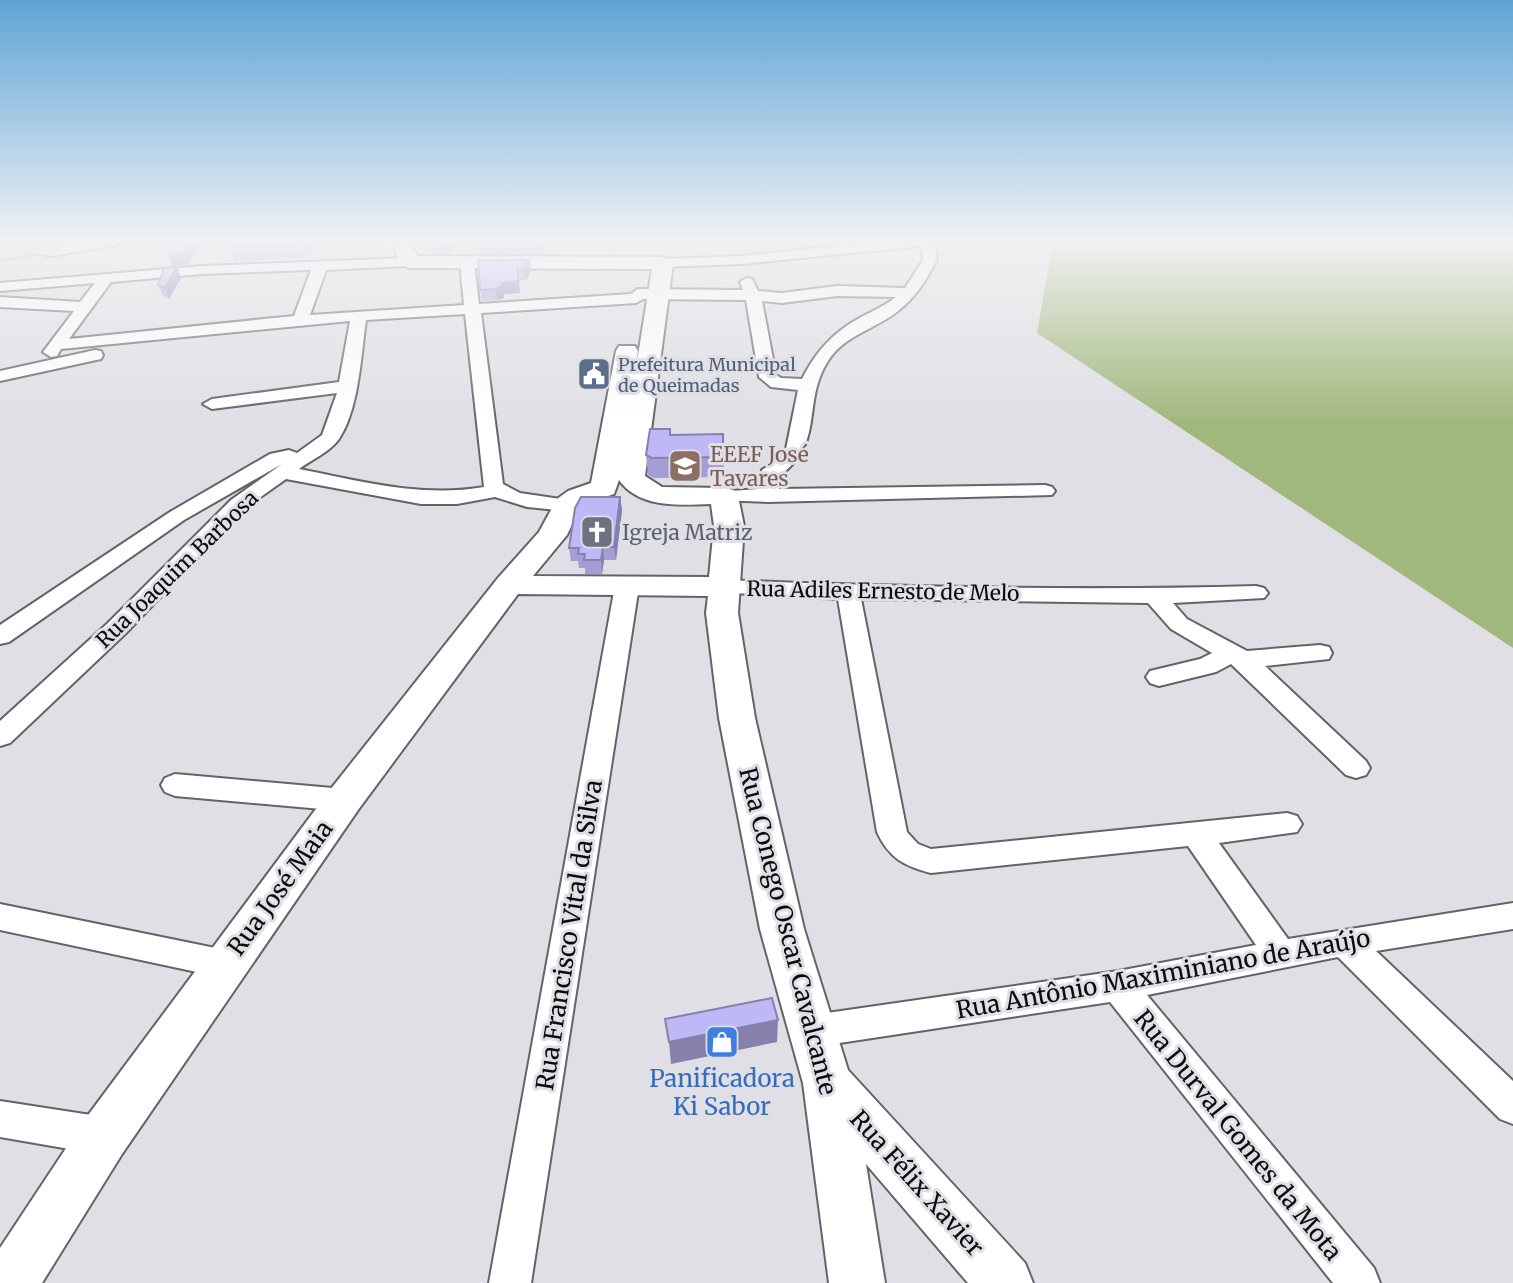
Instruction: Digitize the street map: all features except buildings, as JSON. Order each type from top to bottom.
[{"type":"street","points":[[0,302],[85,307]]},
{"type":"street","points":[[40,366],[89,302]]},
{"type":"street","points":[[300,320],[307,302]]},
{"type":"street","points":[[472,302],[493,486],[496,491]]},
{"type":"street","points":[[56,345],[300,320],[554,302]]},
{"type":"street","points":[[283,472],[421,498],[457,498],[496,491],[567,505],[578,497],[604,488],[643,302]]},
{"type":"street","points":[[644,302],[631,478],[639,489],[658,495],[768,496],[1045,491]]},
{"type":"street","points":[[754,302],[768,377],[777,383],[808,385]]},
{"type":"street","points":[[768,496],[769,474],[788,461],[796,449],[808,385],[828,348],[862,323],[890,310],[900,302]]},
{"type":"street","name":"Rua Joaquim Barbosa","points":[[0,736],[117,628],[238,504],[311,454],[334,431],[346,386],[359,316]]},
{"type":"street","points":[[0,376],[104,353],[163,336]]},
{"type":"street","points":[[212,404],[346,386]]},
{"type":"street","points":[[0,636],[177,516],[277,458],[311,454]]},
{"type":"street","name":"Rua Conego Oscar Cavalcante","points":[[724,495],[729,526],[728,557],[722,587],[728,664],[753,800],[782,929],[828,1083],[857,1283]]},
{"type":"street","name":"Rua José Maia","points":[[10,1283],[104,1136],[225,964],[344,800],[509,585],[552,535],[567,505]]},
{"type":"street","points":[[552,535],[551,570],[556,577],[571,586]]},
{"type":"street","name":"Rua Adiles Ernesto de Melo","points":[[509,585],[1155,596],[1256,593]]},
{"type":"street","name":"Rua Francisco Vital da Silva","points":[[510,1283],[627,586]]},
{"type":"street","points":[[848,592],[892,832],[904,852],[931,861],[1287,824]]},
{"type":"street","points":[[1155,596],[1179,624],[1238,656],[1356,768]]},
{"type":"street","points":[[1159,677],[1238,656],[1320,653]]},
{"type":"street","points":[[175,785],[344,800]]},
{"type":"street","points":[[1196,834],[1282,956]]},
{"type":"street","name":"Rua Antônio Maximiniano de Araújo","points":[[813,1031],[1118,986],[1344,942],[1513,916]]},
{"type":"street","points":[[0,917],[225,964]]},
{"type":"street","points":[[1344,942],[1513,1106]]},
{"type":"street","name":"Rua Durval Gomes da Mota","points":[[1118,986],[1359,1283]]},
{"type":"street","name":"Rua Félix Xavier","points":[[828,1083],[1005,1283]]},
{"type":"street","points":[[0,1119],[104,1136]]},
{"type":"green space","points":[[1042,302],[1513,302],[1513,648],[1037,333]]},
{"type":"place","name":"Prefeitura Municipal de Queimadas","points":[[594,374]]},
{"type":"place","name":"EEEF José Tavares","points":[[685,466]]},
{"type":"place","name":"Igreja Matriz","points":[[597,532]]},
{"type":"place","name":"Panificadora Ki Sabor","points":[[722,1042]]}]
